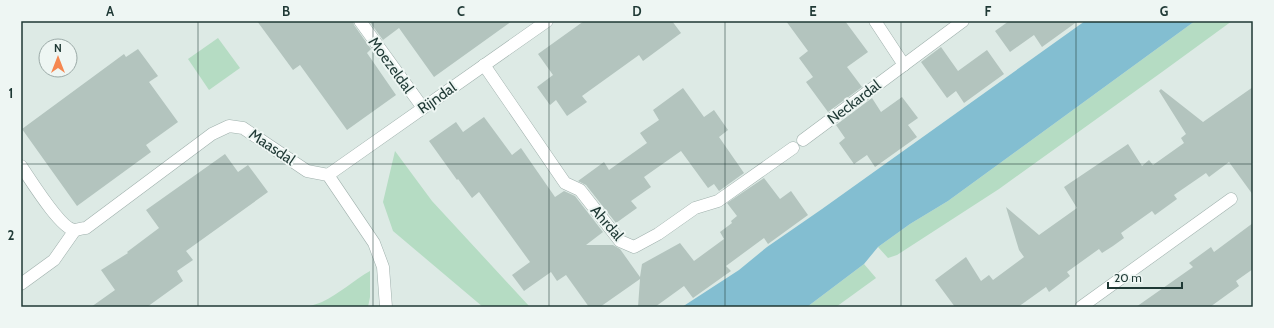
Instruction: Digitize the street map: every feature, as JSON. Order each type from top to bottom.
[{"type":"street","name":"Moezeldal","points":[[360,21],[423,108]]},
{"type":"street","name":"Rijndal","points":[[328,175],[547,21]]},
{"type":"street","points":[[875,21],[904,65]]},
{"type":"street","name":"Neckardal","points":[[803,140],[963,21]]},
{"type":"street","name":"Ahrdal","points":[[484,66],[565,182],[580,190],[620,241],[634,247],[658,234],[695,208],[718,201],[793,148]]},
{"type":"street","name":"Maasdal","points":[[74,230],[86,228],[212,134],[229,126],[243,128],[307,172],[328,175]]},
{"type":"street","points":[[21,166],[59,219],[74,230],[54,260],[21,284]]},
{"type":"street","points":[[328,175],[374,242],[383,267],[386,307]]},
{"type":"street","points":[[1081,307],[1231,199]]},
{"type":"green space","points":[[1195,21],[1232,21],[999,189],[897,255],[888,258],[878,247],[910,224],[948,201]]},
{"type":"green space","points":[[218,38],[240,68],[209,90],[188,59]]},
{"type":"green space","points":[[395,151],[432,201],[531,307],[483,307],[393,231],[383,202]]},
{"type":"green space","points":[[864,264],[876,278],[836,307],[807,307]]},
{"type":"green space","points":[[370,271],[370,297],[368,307],[307,307],[328,299]]},
{"type":"water","points":[[1085,21],[1195,21],[948,201],[910,224],[878,247],[864,264],[807,307],[682,307],[739,270],[767,247]]},
{"type":"building","points":[[257,21],[353,21],[354,25],[371,49],[367,53],[396,95],[347,130],[300,65],[293,70]]},
{"type":"building","points":[[369,21],[512,21],[434,77],[399,28],[383,40]]},
{"type":"building","points":[[584,21],[672,21],[681,33],[643,61],[639,55],[582,96],[587,102],[567,116],[556,100],[550,105],[537,87],[553,75],[538,54]]},
{"type":"building","points":[[786,21],[845,21],[868,52],[847,67],[862,87],[828,112],[806,82],[813,77],[799,58],[808,51]]},
{"type":"building","points":[[1009,21],[1078,21],[1042,47],[1034,35],[1010,52],[995,31]]},
{"type":"building","points":[[941,47],[958,71],[987,50],[1004,74],[964,103],[956,91],[947,98],[921,62]]},
{"type":"building","points":[[138,49],[158,76],[149,82],[178,122],[146,145],[151,152],[77,206],[22,129],[124,54],[126,57]]},
{"type":"building","points":[[1253,87],[1253,195],[1229,162],[1209,177],[1206,173],[1174,195],[1177,199],[1155,215],[1152,211],[1121,233],[1124,238],[1113,246],[1102,253],[1099,249],[1067,272],[1070,276],[1049,292],[1046,287],[1018,307],[955,307],[935,280],[966,257],[981,281],[989,275],[993,280],[1024,257],[1019,250],[1006,207],[1039,235],[1077,208],[1064,187],[1128,144],[1142,166],[1149,160],[1153,165],[1184,143],[1181,138],[1186,134],[1159,91],[1161,89],[1203,122]]},
{"type":"building","points":[[683,88],[704,117],[714,110],[728,130],[719,137],[744,173],[719,191],[714,184],[708,188],[681,151],[644,177],[651,187],[631,201],[637,208],[616,223],[586,185],[578,181],[604,162],[609,170],[647,143],[640,133],[659,120],[653,110]]},
{"type":"building","points":[[902,97],[918,118],[908,125],[917,137],[875,167],[867,155],[854,164],[839,143],[845,138],[836,125],[872,98],[881,112]]},
{"type":"building","points":[[484,117],[512,155],[521,148],[555,197],[564,191],[575,196],[603,232],[586,245],[613,245],[620,249],[640,277],[642,264],[680,243],[694,261],[724,239],[720,232],[732,223],[731,221],[737,216],[727,203],[764,178],[780,199],[791,191],[808,215],[768,244],[764,238],[726,266],[731,271],[693,298],[684,286],[655,307],[638,307],[640,279],[600,307],[589,307],[566,275],[557,281],[551,272],[524,291],[512,275],[530,262],[479,192],[472,198],[429,141],[456,122],[463,132]]},
{"type":"building","points":[[225,154],[238,172],[248,165],[268,192],[186,251],[193,260],[177,271],[183,281],[147,307],[91,307],[115,290],[101,270],[128,253],[127,252],[159,228],[146,210]]},
{"type":"building","points":[[1253,223],[1253,269],[1236,281],[1239,286],[1210,307],[1136,307],[1193,267],[1189,263],[1211,247],[1214,252]]}]
